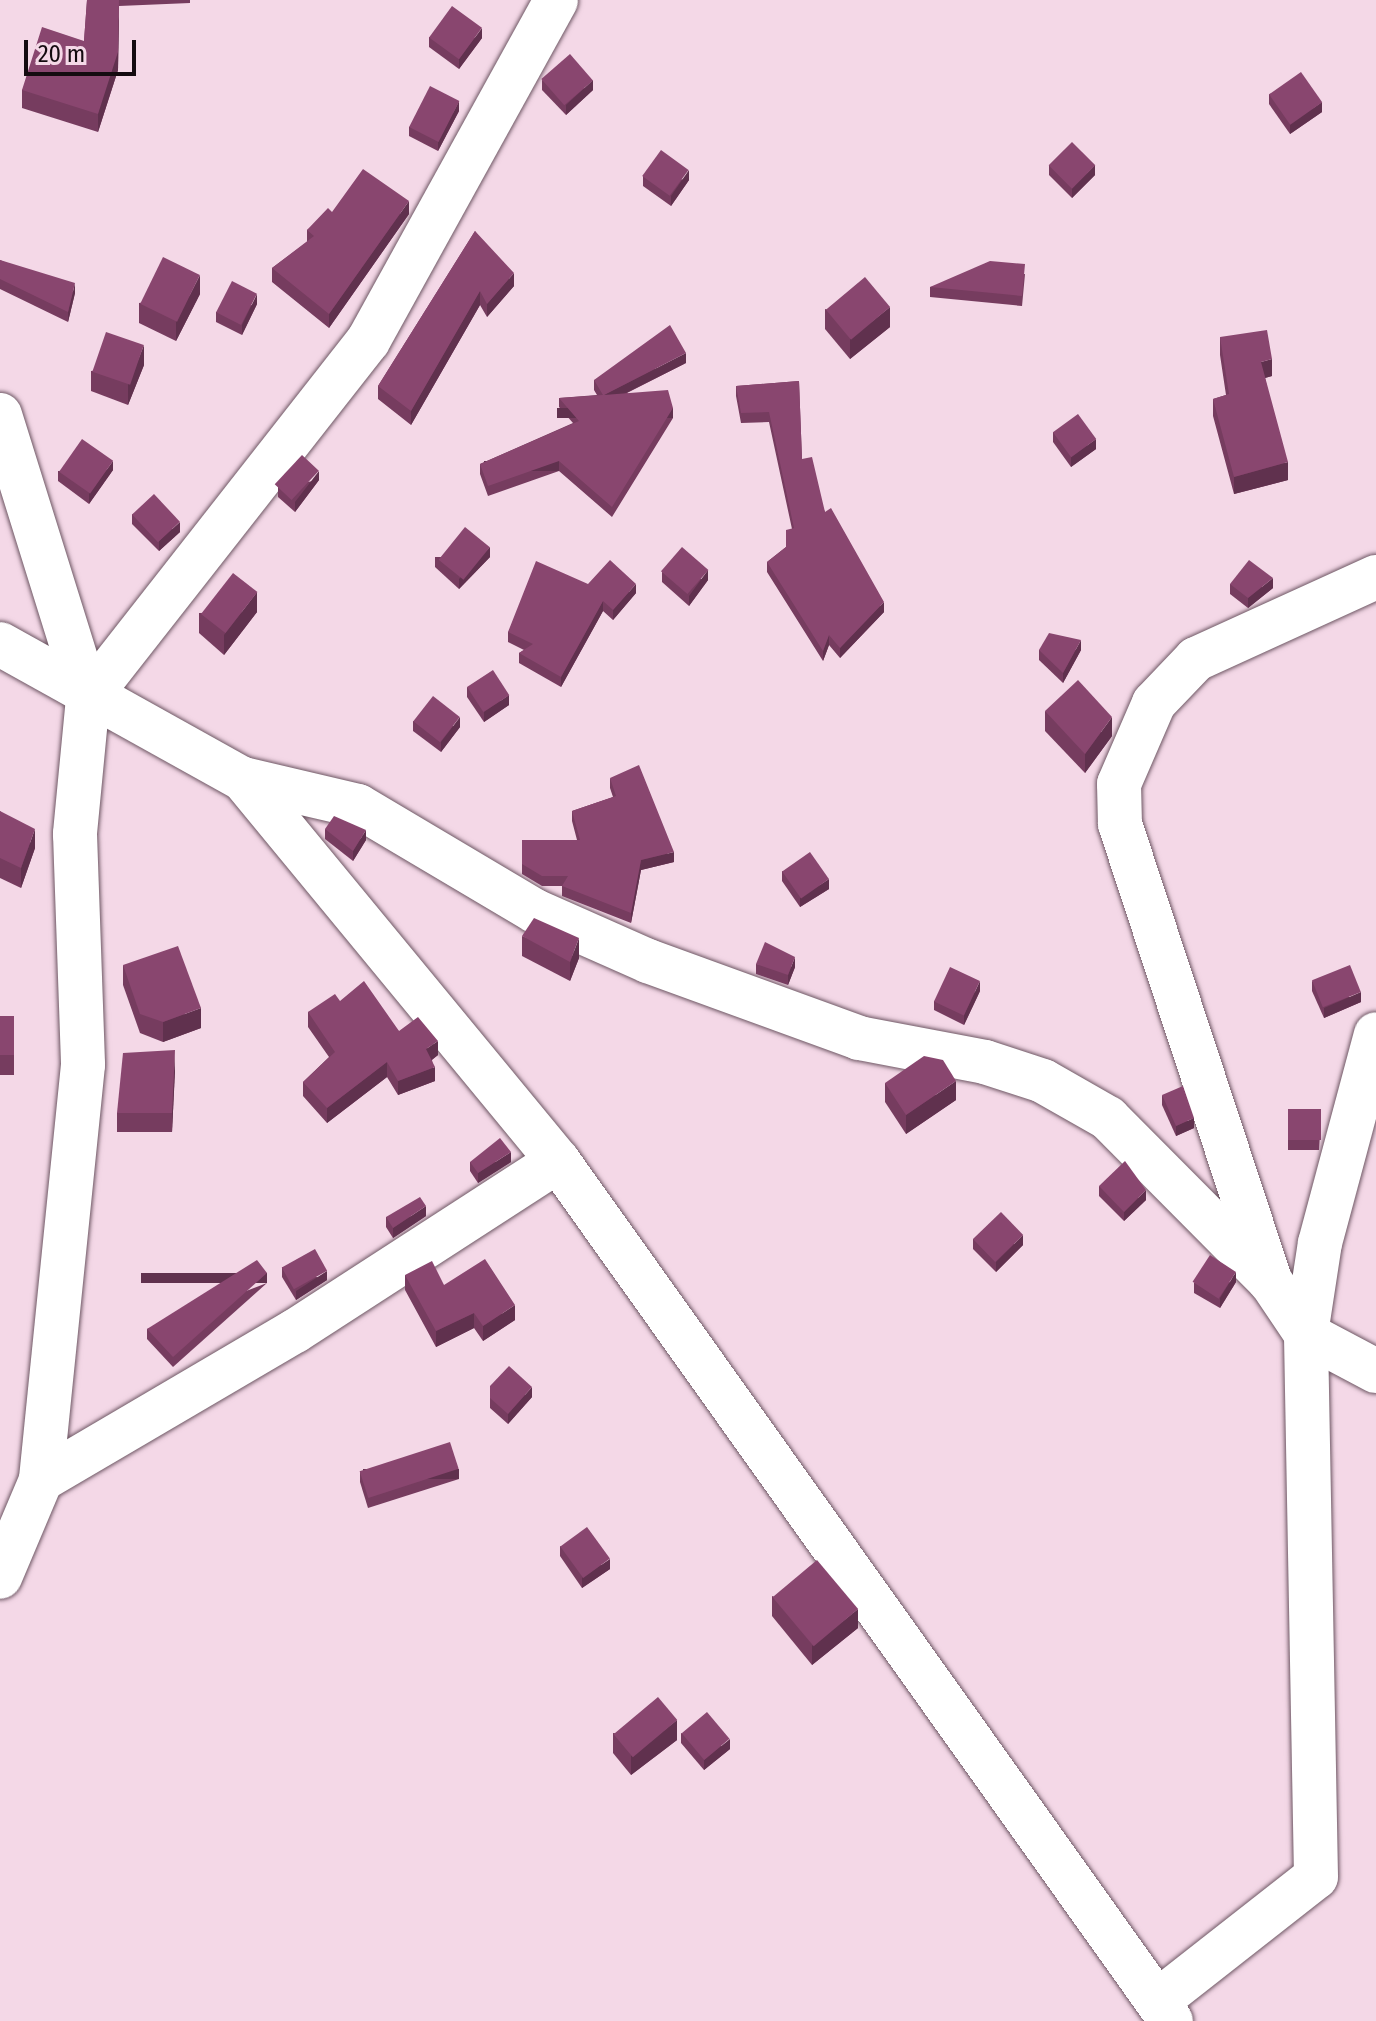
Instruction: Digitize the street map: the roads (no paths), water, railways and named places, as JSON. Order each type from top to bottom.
[{"type":"street","points":[[88,698],[368,341],[556,0]]},
{"type":"street","points":[[0,415],[88,698],[75,834],[83,1065],[41,1480],[0,1577]]},
{"type":"street","points":[[1271,1282],[1120,824],[1119,784],[1154,703],[1196,659],[1376,577]]},
{"type":"street","points":[[0,644],[88,698],[243,779],[358,806],[535,911],[648,961],[859,1038],[985,1062],[1043,1081],[1108,1118],[1271,1282],[1306,1334],[1376,1371]]},
{"type":"street","points":[[243,779],[558,1161],[1165,2010],[1316,1877],[1306,1334],[1320,1243],[1376,1034]]},
{"type":"street","points":[[41,1480],[308,1323],[558,1161]]}]
